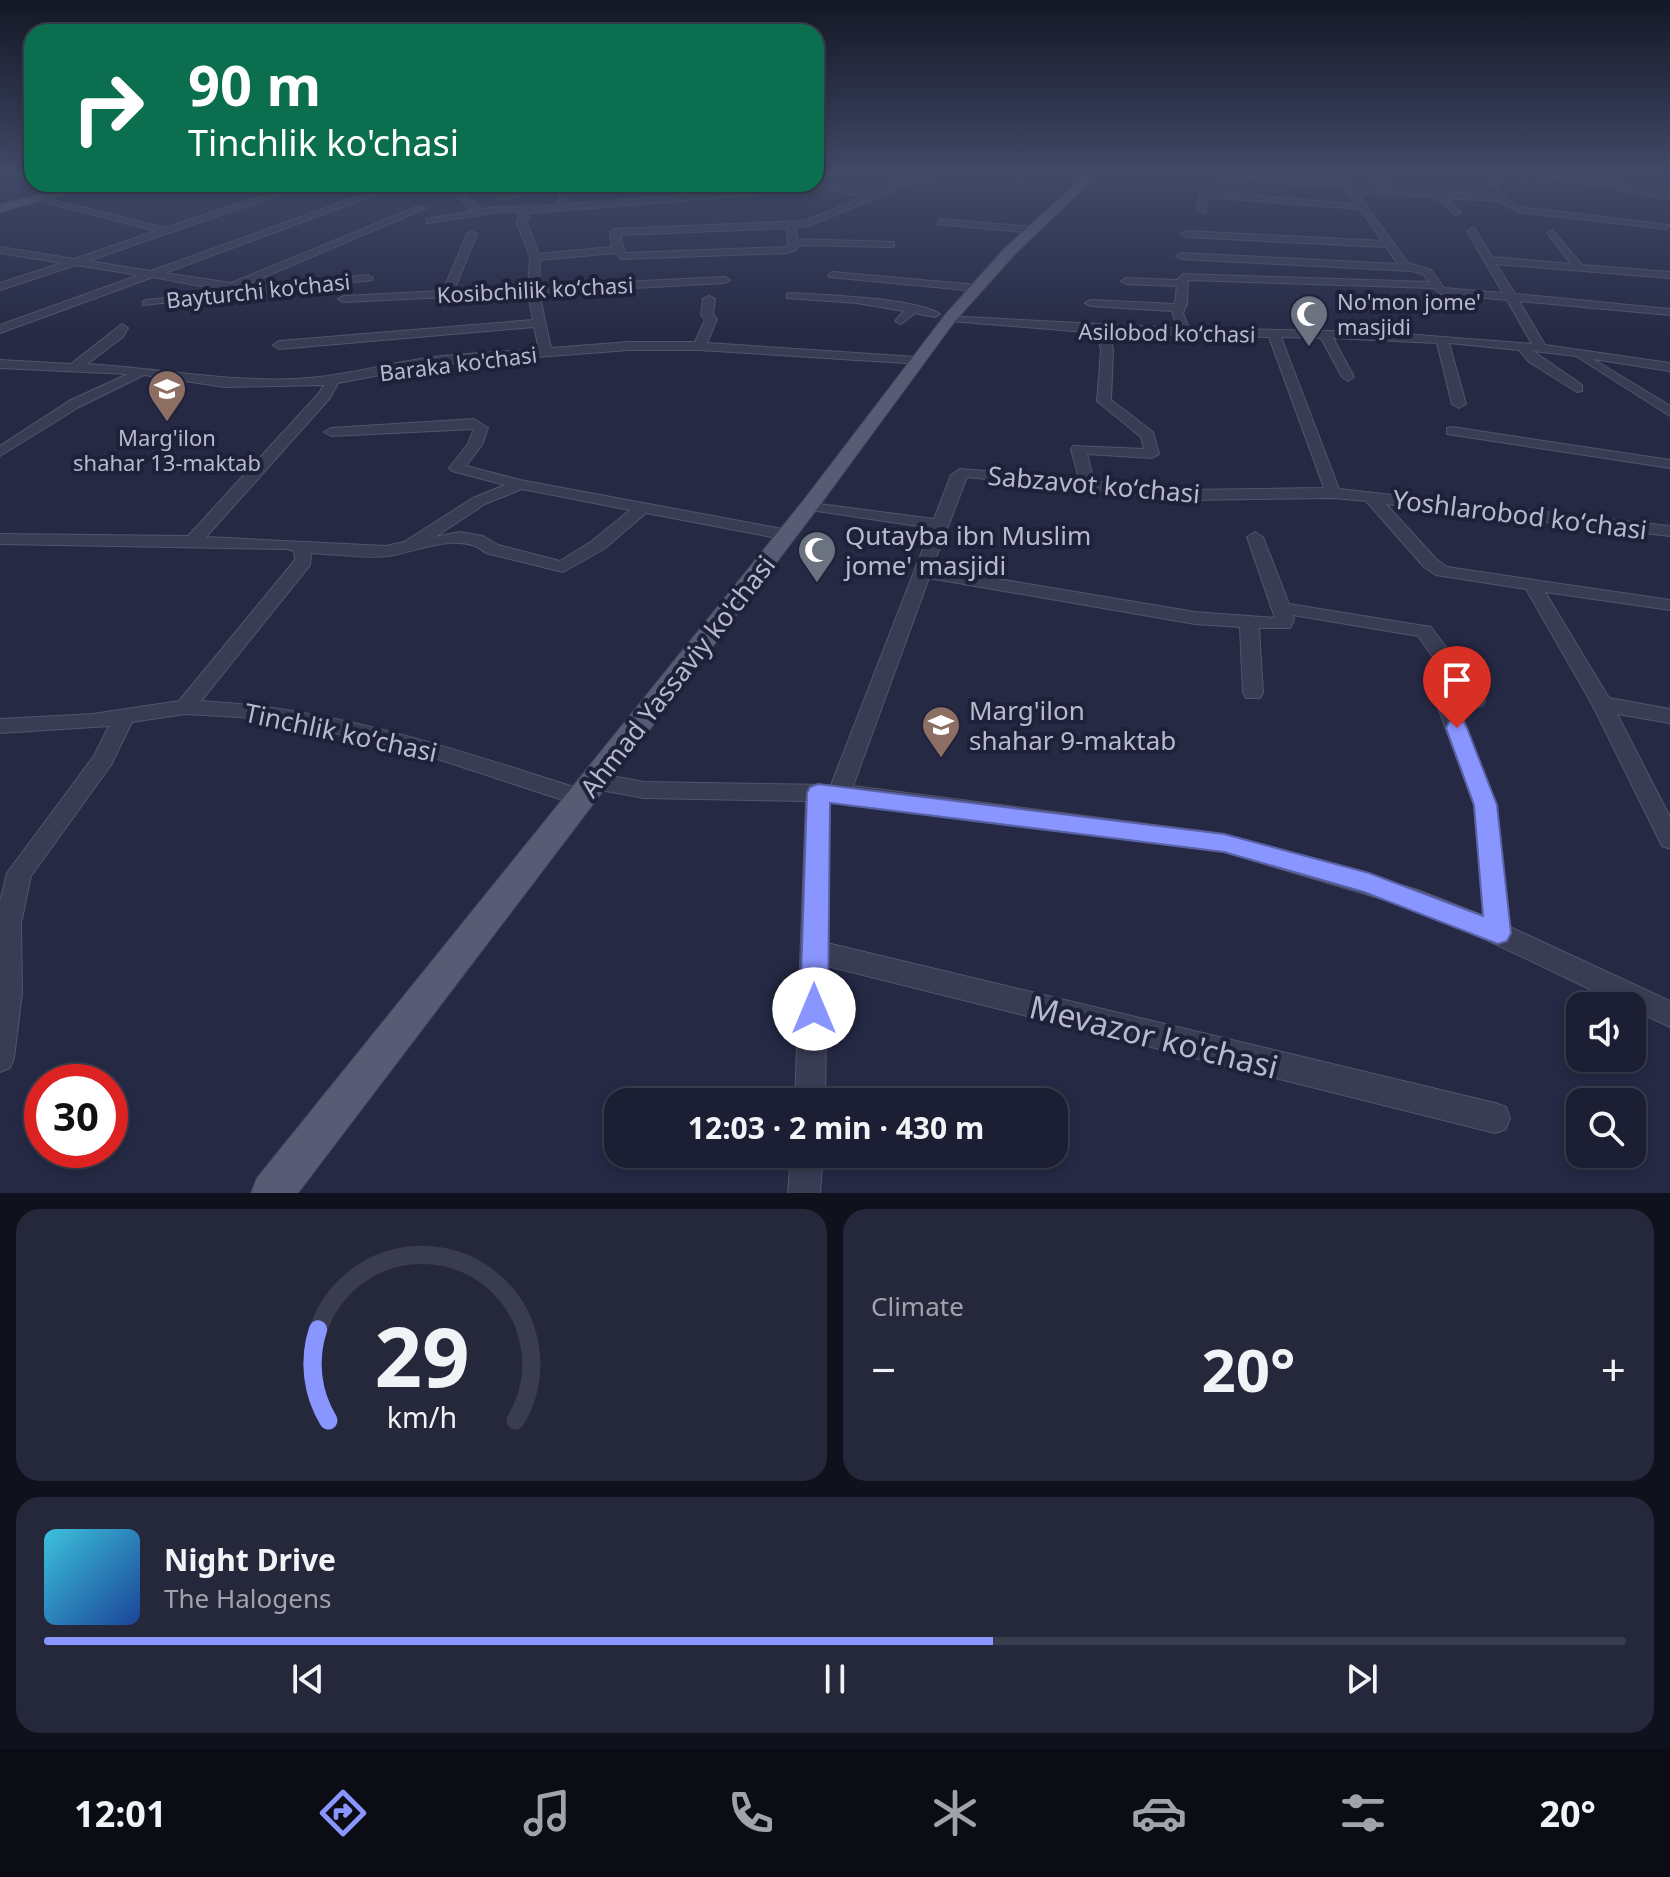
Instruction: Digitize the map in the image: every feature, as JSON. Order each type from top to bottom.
[{"type":"main road","name":"Ahmad Yassaviy ko'chasi","points":[[272,1193],[810,505],[917,361],[942,316],[977,288],[1035,228]]},
{"type":"street","points":[[156,228],[165,230]]},
{"type":"street","points":[[0,287],[172,228]]},
{"type":"street","points":[[0,329],[279,228]]},
{"type":"street","points":[[2,251],[229,290],[376,228]]},
{"type":"street","points":[[524,228],[535,257],[533,290],[545,351]]},
{"type":"street","points":[[711,228],[617,232],[617,250],[622,256],[786,250],[793,248],[791,228]]},
{"type":"street","points":[[1006,228],[1033,230]]},
{"type":"street","points":[[1308,228],[1316,228]]},
{"type":"street","points":[[1377,228],[1404,265],[1427,272],[1441,291],[1670,312]]},
{"type":"street","points":[[1364,231],[1380,232]]},
{"type":"street","points":[[1472,231],[1542,350]]},
{"type":"street","points":[[1552,233],[1579,267]]},
{"type":"street","points":[[447,294],[472,234]]},
{"type":"street","points":[[1186,234],[1390,244]]},
{"type":"street","points":[[793,242],[891,244]]},
{"type":"street","points":[[535,257],[617,250]]},
{"type":"street","points":[[1181,256],[1411,268]]},
{"type":"street","points":[[1490,260],[1670,275]]},
{"type":"street","points":[[833,275],[977,288]]},
{"type":"street","points":[[1184,332],[1177,313],[1183,277],[1436,285]]},
{"type":"street","name":"Bayturchi ko'chasi","points":[[147,303],[229,290],[368,278]]},
{"type":"street","name":"Kosibchilik koʻchasi","points":[[344,299],[725,280]]},
{"type":"street","points":[[1126,281],[1181,283]]},
{"type":"street","name":"Asilobod koʻchasi","points":[[791,296],[857,300],[942,316],[1104,331],[1442,340],[1663,366]]},
{"type":"street","points":[[700,346],[711,319],[707,315],[709,299]]},
{"type":"street","points":[[1091,303],[1180,308]]},
{"type":"street","points":[[901,321],[912,309]]},
{"type":"street","points":[[279,345],[539,323]]},
{"type":"street","points":[[75,367],[105,346],[105,342],[119,334],[122,328]]},
{"type":"street","points":[[1088,486],[1078,449],[1152,454],[1148,435],[1105,403],[1107,351],[1104,331]]},
{"type":"street","points":[[1274,334],[1333,493]]},
{"type":"street","points":[[1325,335],[1348,377]]},
{"type":"street","points":[[1442,340],[1459,404]]},
{"type":"street","name":"Baraka ko'chasi","points":[[0,364],[145,371],[225,383],[333,380],[433,361],[629,346],[700,346],[917,361]]},
{"type":"street","points":[[1524,348],[1533,359],[1577,388]]},
{"type":"street","points":[[1576,354],[1670,412]]},
{"type":"street","points":[[1663,366],[1657,354],[1670,356]]},
{"type":"street","points":[[0,452],[74,404],[145,371]]},
{"type":"street","points":[[193,541],[325,395],[333,380]]},
{"type":"street","points":[[331,432],[474,423],[481,428],[479,442],[457,468],[521,484],[787,535]]},
{"type":"street","points":[[1452,431],[1670,464]]},
{"type":"street","name":"Sabzavot koʻchasi","points":[[829,793],[923,572],[959,475],[965,472],[1188,495],[1333,493]]},
{"type":"street","points":[[409,546],[479,501],[521,484]]},
{"type":"street","name":"Yoshlarobod koʻchasi","points":[[1333,493],[1670,531]]},
{"type":"street","name":"Yoshlarobod koʻchasi","points":[[1371,497],[1430,563],[1442,571],[1670,605]]},
{"type":"street","points":[[810,505],[942,525]]},
{"type":"street","points":[[0,539],[193,541],[386,551],[460,537],[483,541],[492,549],[563,567],[598,545],[644,506]]},
{"type":"street","points":[[923,572],[1166,613],[1283,624],[1282,608],[1255,537]]},
{"type":"street","points":[[185,707],[304,561],[302,548]]},
{"type":"street","points":[[1532,585],[1602,704],[1670,840]]},
{"type":"street","points":[[1282,608],[1424,631],[1475,701],[1446,702],[1485,805],[1498,933]]},
{"type":"street","points":[[1249,623],[1253,693]]},
{"type":"street","points":[[1602,704],[1670,716]]},
{"type":"street","name":"Tinchlik koʻchasi","points":[[0,726],[124,716],[185,707],[240,710],[304,719],[419,745],[588,790],[829,793],[1224,843],[1369,883],[1498,933],[1670,1014]]},
{"type":"street","points":[[0,1058],[8,993],[10,874],[103,760],[124,716]]},
{"type":"street","points":[[810,1088],[814,951],[829,793]]},
{"type":"street","name":"Mevazor ko'chasi","points":[[814,951],[1495,1118]]},
{"type":"street","points":[[804,1193],[806,1168]]},
{"type":"place","name":"No'mon jome' masjidi","points":[[1309,348]]},
{"type":"place","name":"Marg'ilon shahar 13-maktab","points":[[167,423]]},
{"type":"place","name":"Qutayba ibn Muslim jome' masjidi","points":[[817,584]]},
{"type":"place","name":"Marg'ilon shahar 9-maktab","points":[[941,759]]},
{"type":"route","points":[[814,1009],[818,793],[839,793],[1224,843],[1369,883],[1498,933],[1491,879],[1489,825],[1477,778],[1457,728]]}]
